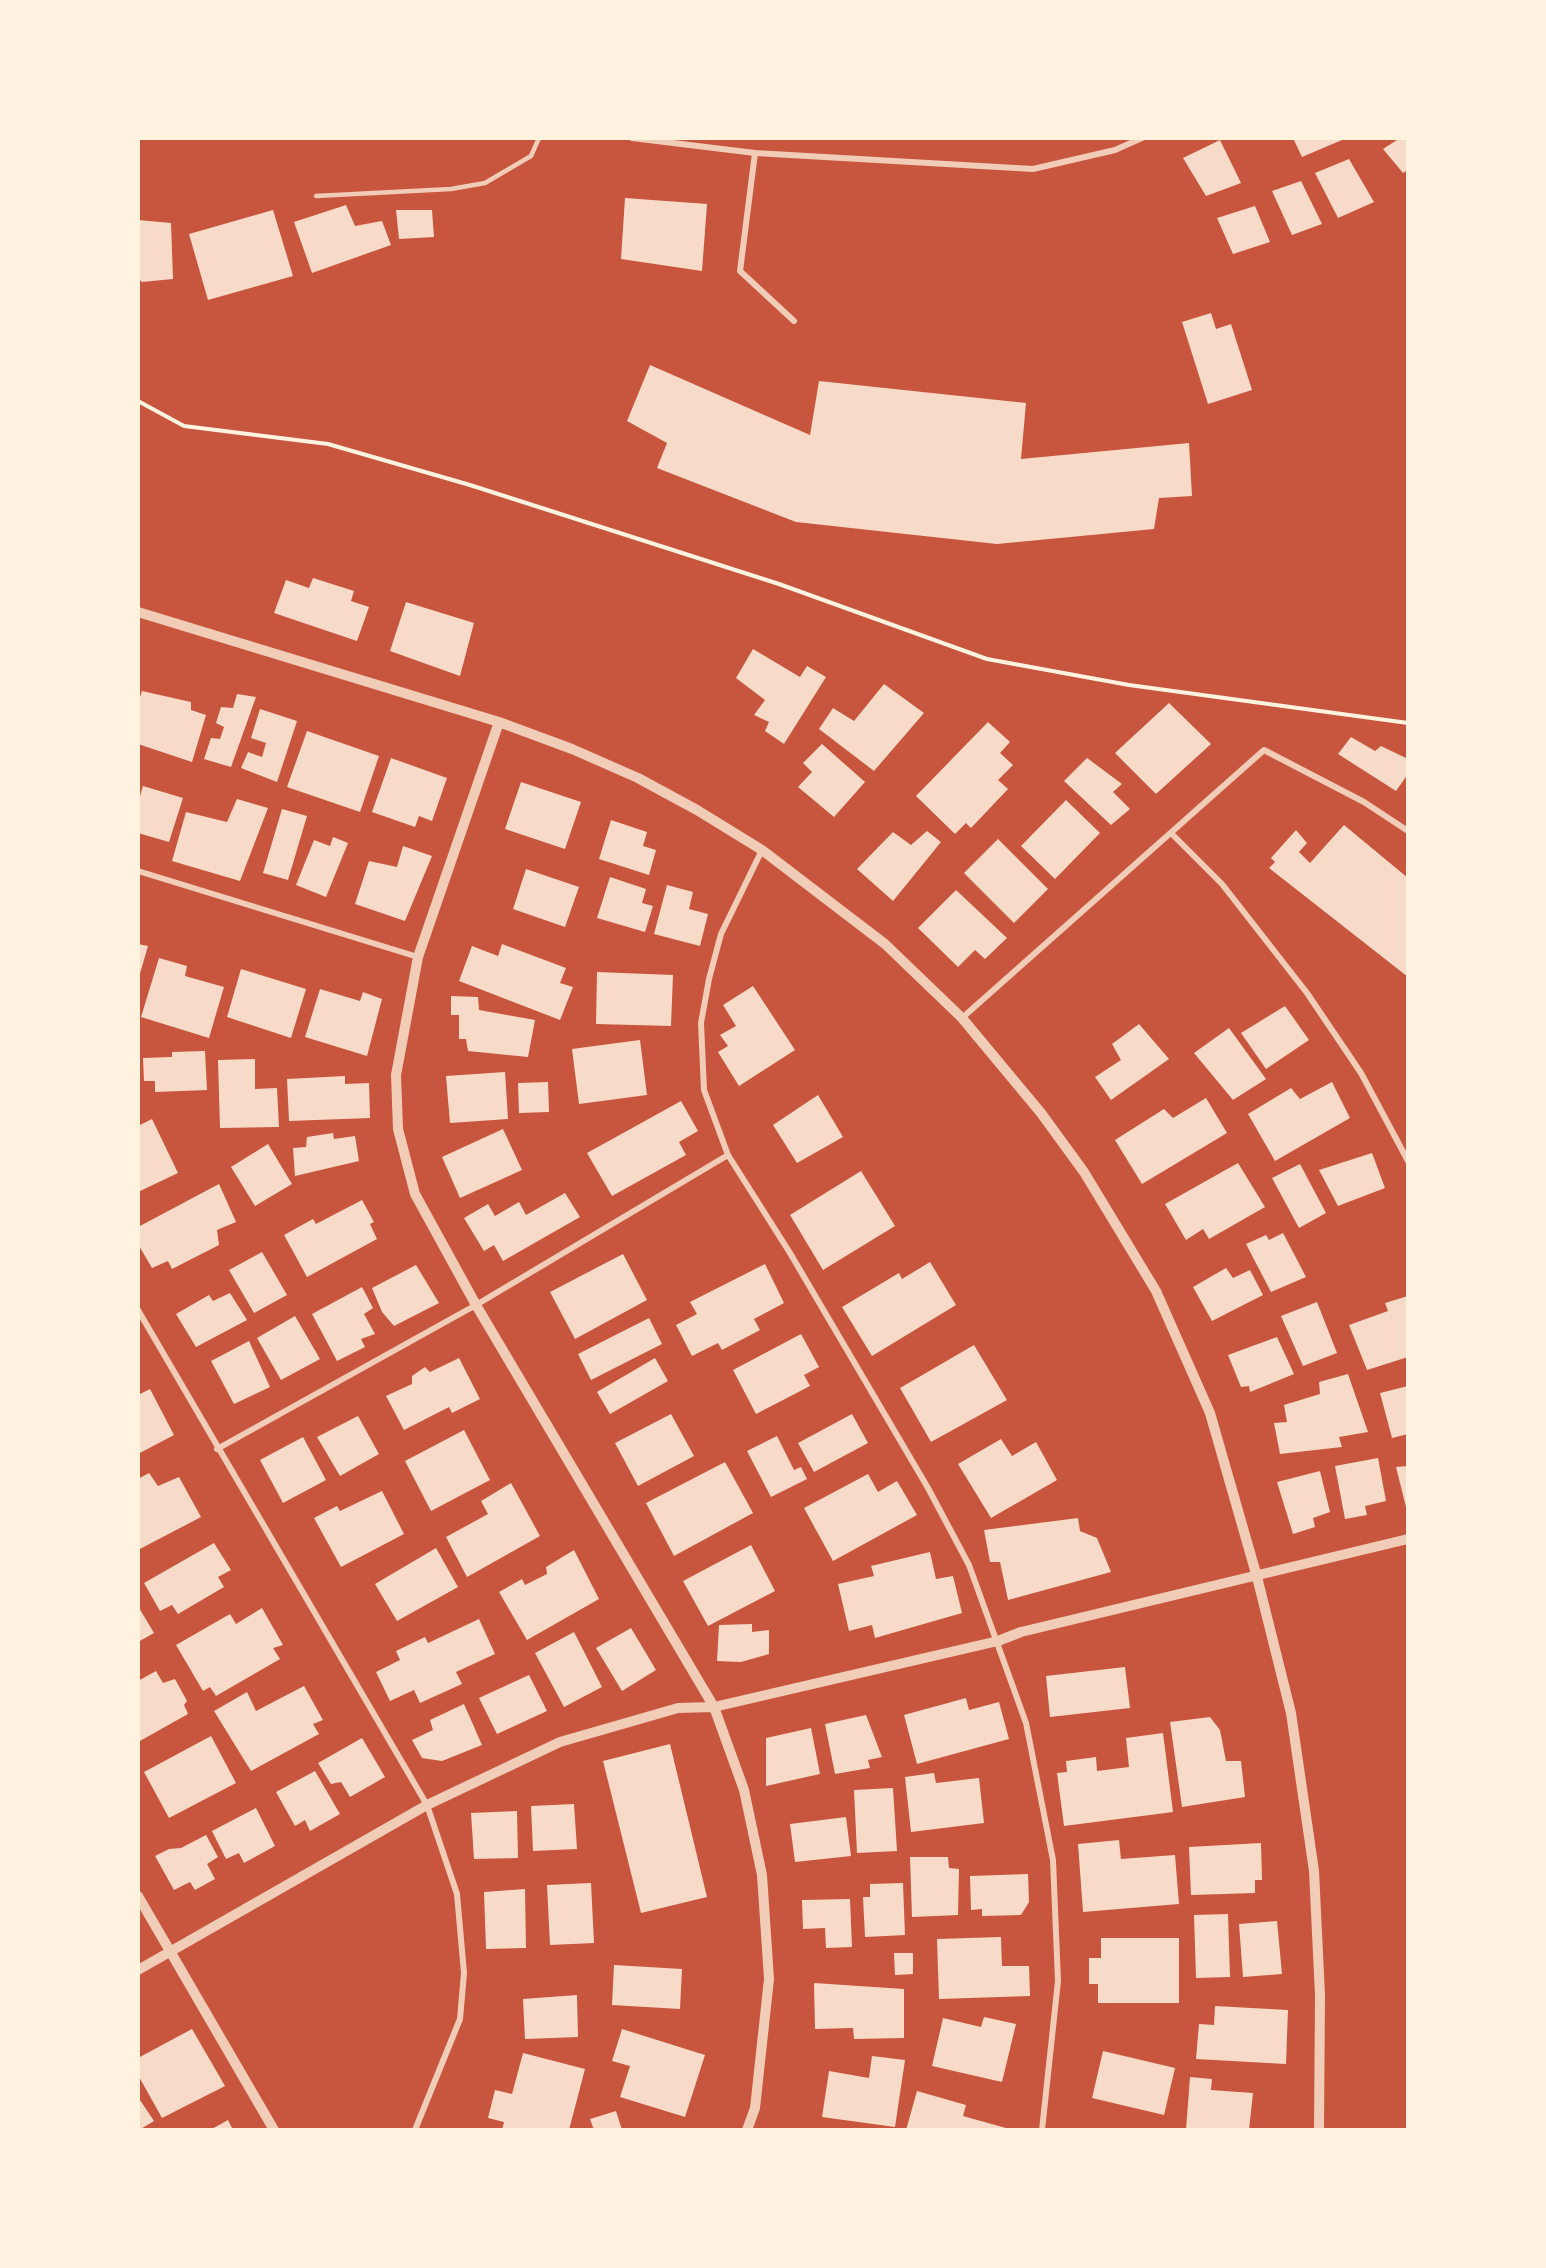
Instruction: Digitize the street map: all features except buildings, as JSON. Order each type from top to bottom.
[{"type":"street","points":[[632,138],[755,153],[1033,169],[1115,150],[1142,138]]},
{"type":"street","points":[[755,153],[740,271],[794,321]]},
{"type":"street","points":[[138,612],[499,722],[572,749],[638,778],[697,810],[762,850],[885,944],[962,1018],[1041,1113],[1084,1172],[1156,1292],[1210,1413],[1257,1576],[1291,1713],[1314,1871],[1320,1995],[1318,2130]]},
{"type":"street","points":[[499,722],[418,957],[396,1075],[398,1130],[415,1194],[476,1305],[714,1707],[744,1790],[762,1875],[769,1979],[755,2108],[747,2130]]},
{"type":"street","points":[[962,1018],[1264,750],[1364,802],[1408,831]]},
{"type":"street","points":[[1171,833],[1222,884],[1308,993],[1361,1073],[1408,1161]]},
{"type":"street","points":[[762,850],[721,934],[701,1023],[704,1090],[729,1155],[928,1488],[969,1565],[1026,1723],[1053,1860],[1058,1981],[1042,2130]]},
{"type":"street","points":[[138,871],[418,957]]},
{"type":"street","points":[[217,1449],[476,1305],[729,1155]]},
{"type":"street","points":[[138,1310],[217,1449],[427,1805],[457,1894],[464,1973],[460,2019],[415,2130]]},
{"type":"street","points":[[138,1970],[427,1805],[560,1742],[678,1708],[714,1707],[998,1641],[1021,1632],[1408,1539]]},
{"type":"street","points":[[138,1896],[274,2130]]},
{"type":"lane","points":[[316,196],[451,189],[485,183],[531,156],[539,138]]},
{"type":"path","points":[[138,401],[184,426],[328,444],[470,485],[779,584],[987,659],[1129,685],[1408,723]]}]
